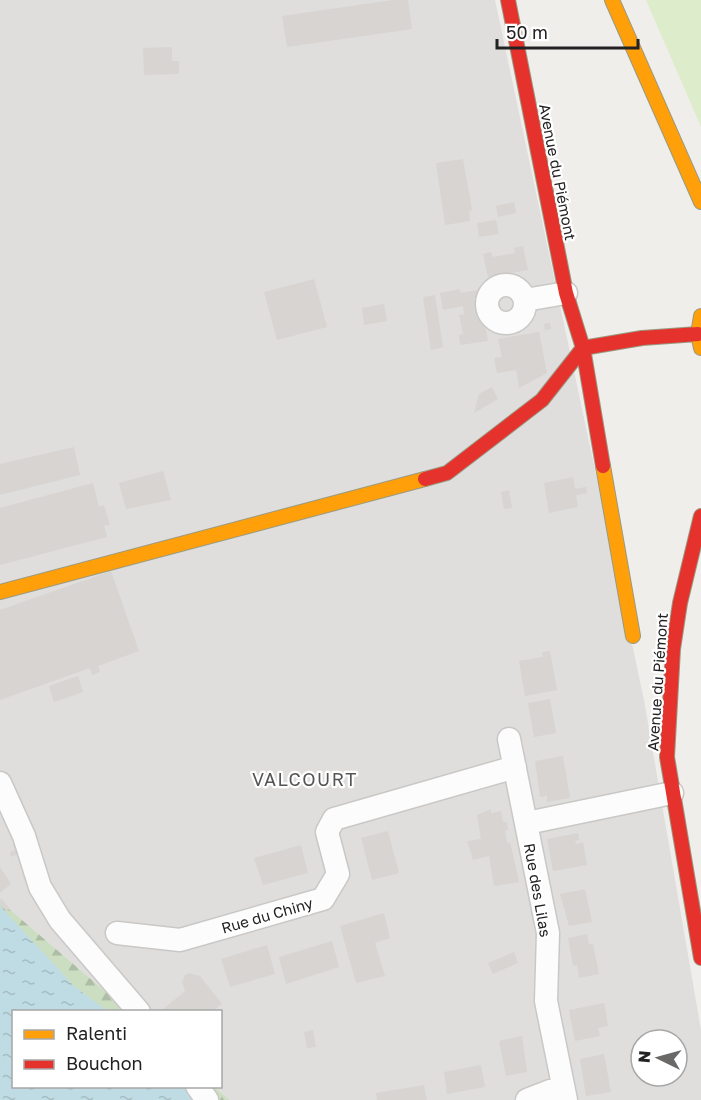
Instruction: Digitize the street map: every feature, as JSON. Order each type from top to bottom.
[{"type":"street","name":"Avenue du Piémont","points":[[508,0],[566,293],[584,348],[633,636]]},
{"type":"street","points":[[612,0],[699,200],[701,215]]},
{"type":"street","points":[[525,300],[566,293]]},
{"type":"street","points":[[0,592],[447,473],[542,400],[584,348],[642,338],[700,341],[701,316]]},
{"type":"street","name":"Avenue du Piémont","points":[[701,516],[680,603],[673,650],[667,757],[701,958]]},
{"type":"street","name":"Rue des Lilas","points":[[509,739],[548,933],[546,1001],[564,1093]]},
{"type":"street","name":"Rue du Chiny","points":[[117,933],[180,940],[323,899],[338,874],[327,832],[334,819],[515,767]]},
{"type":"street","points":[[0,783],[24,836],[40,887],[50,904],[60,920],[138,1010]]},
{"type":"street","name":"Rue des Lilas","points":[[526,823],[672,793]]},
{"type":"street","points":[[527,1100],[564,1093]]},
{"type":"shaded area","points":[[0,0],[495,0],[644,700],[701,1030],[701,1100],[230,1100],[215,1088],[222,1088],[222,1010],[127,1010],[0,901]]},
{"type":"green space","points":[[646,0],[701,0],[701,127]]},
{"type":"green space","points":[[0,901],[127,1010],[12,1010],[12,1088],[215,1088],[230,1100],[0,1100]]},
{"type":"water","points":[[0,906],[73,985],[106,1010],[12,1010],[12,1088],[185,1088],[197,1100],[0,1100]]},
{"type":"building","points":[[393,0],[408,0],[412,29],[287,47],[282,16]]},
{"type":"building","points":[[172,47],[172,61],[179,61],[179,74],[144,75],[143,48]]},
{"type":"building","points":[[463,159],[472,210],[469,211],[470,221],[445,225],[436,163]]},
{"type":"building","points":[[514,202],[516,213],[498,217],[496,206]]},
{"type":"building","points":[[496,220],[499,234],[479,237],[477,223]]},
{"type":"building","points":[[523,246],[528,270],[488,277],[483,254],[491,252],[492,257],[515,253],[514,248]]},
{"type":"building","points":[[314,279],[327,327],[277,340],[264,292]]},
{"type":"building","points":[[460,289],[460,293],[478,290],[488,341],[460,345],[459,335],[463,334],[459,315],[464,314],[463,306],[443,310],[440,293]]},
{"type":"building","points":[[435,295],[443,347],[431,350],[423,297]]},
{"type":"building","points":[[384,304],[387,321],[364,325],[362,308]]},
{"type":"building","points":[[550,323],[551,329],[545,330],[544,324]]},
{"type":"building","points":[[539,332],[547,373],[519,388],[516,370],[497,373],[494,358],[502,357],[498,339]]},
{"type":"building","points":[[492,387],[498,399],[474,413],[479,394]]},
{"type":"building","points":[[74,447],[80,475],[0,495],[0,464]]},
{"type":"building","points":[[163,471],[171,500],[126,509],[119,483]]},
{"type":"building","points":[[573,477],[575,489],[586,487],[587,493],[576,495],[578,507],[549,513],[544,483]]},
{"type":"building","points":[[93,483],[99,507],[104,505],[110,525],[104,526],[107,537],[0,565],[0,508]]},
{"type":"building","points":[[509,490],[512,508],[504,509],[501,492]]},
{"type":"building","points":[[111,571],[139,651],[98,666],[100,672],[92,675],[90,668],[0,700],[0,610]]},
{"type":"building","points":[[550,651],[557,690],[525,696],[519,661],[543,657],[542,652]]},
{"type":"building","points":[[78,676],[83,692],[54,702],[49,686]]},
{"type":"building","points":[[550,699],[556,733],[534,737],[528,703]]},
{"type":"building","points":[[563,756],[570,798],[547,802],[547,796],[540,797],[535,761]]},
{"type":"building","points":[[491,809],[491,813],[501,811],[503,822],[507,822],[508,830],[505,830],[507,843],[510,842],[519,882],[494,886],[489,856],[473,860],[467,841],[481,839],[477,815]]},
{"type":"building","points":[[388,831],[399,873],[372,880],[361,838]]},
{"type":"building","points":[[578,833],[579,840],[575,841],[576,844],[583,842],[587,865],[553,871],[547,839]]},
{"type":"building","points":[[18,842],[32,877],[24,879],[23,875],[26,874],[17,854],[11,857],[10,852],[15,850],[13,845]]},
{"type":"building","points":[[301,845],[308,873],[263,885],[254,858]]},
{"type":"building","points":[[0,867],[11,884],[0,893]]},
{"type":"building","points":[[585,889],[592,922],[569,926],[560,894]]},
{"type":"building","points":[[1,898],[10,909],[6,911],[0,903]]},
{"type":"building","points":[[384,913],[390,938],[375,943],[385,976],[356,983],[340,926]]},
{"type":"building","points":[[587,934],[589,944],[593,944],[599,974],[579,978],[577,965],[573,966],[568,938]]},
{"type":"building","points":[[332,941],[339,967],[286,984],[279,957]]},
{"type":"building","points":[[267,945],[275,974],[230,987],[221,959]]},
{"type":"building","points":[[514,952],[518,963],[493,974],[488,963]]},
{"type":"building","points":[[189,973],[200,976],[222,1004],[213,1010],[162,1010],[185,991],[182,982],[185,975]]},
{"type":"building","points":[[604,1003],[608,1026],[598,1028],[600,1036],[575,1041],[569,1010]]},
{"type":"building","points":[[313,1030],[316,1047],[307,1048],[304,1032]]},
{"type":"building","points":[[522,1036],[527,1072],[506,1076],[499,1041]]},
{"type":"building","points":[[604,1054],[611,1092],[586,1096],[580,1059]]},
{"type":"building","points":[[481,1065],[485,1087],[447,1094],[444,1072]]},
{"type":"building","points":[[424,1085],[427,1100],[377,1100],[376,1093]]},
{"type":"traffic: slow","points":[[612,0],[701,202]]},
{"type":"traffic: slow","points":[[701,316],[698,334],[701,348]]},
{"type":"traffic: slow","points":[[603,466],[633,636]]},
{"type":"traffic: slow","points":[[0,592],[425,479]]},
{"type":"traffic: jam","points":[[508,0],[566,293],[583,348],[603,466]]},
{"type":"traffic: jam","points":[[425,479],[447,473],[542,400],[583,348],[642,338],[698,334]]},
{"type":"traffic: jam","points":[[701,516],[680,603],[673,649],[667,757],[701,958]]},
{"type":"district","name":"VALCOURT","points":[[305,779]]}]
